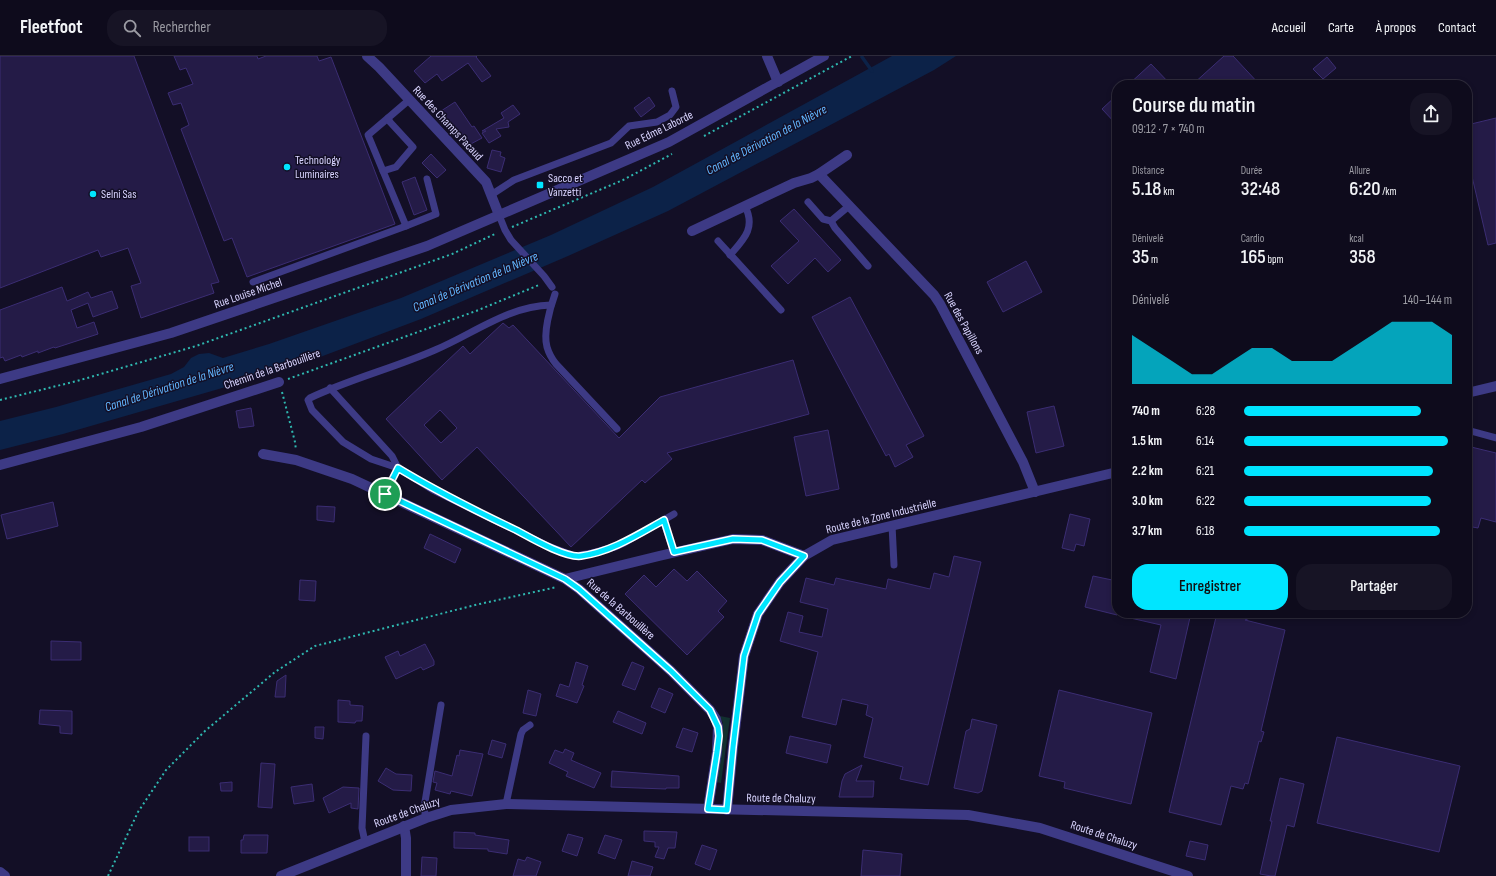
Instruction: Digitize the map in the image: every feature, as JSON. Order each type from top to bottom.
[{"type":"street","name":"Rue des Champs Pacaud","points":[[367,56],[486,182],[499,215]]},
{"type":"street","points":[[767,56],[778,82]]},
{"type":"street","name":"Rue Edme Laborde","points":[[499,215],[668,142],[824,56]]},
{"type":"street","points":[[692,231],[794,183],[811,178],[847,155]]},
{"type":"street","name":"Rue des Papillons","points":[[818,174],[924,284],[940,304],[1023,462],[1035,492]]},
{"type":"street","name":"Rue Louise Michel","points":[[0,379],[171,333],[427,246],[499,215]]},
{"type":"street","name":"Chemin de la Barbouillère","points":[[0,465],[141,426],[279,382]]},
{"type":"street","points":[[1472,392],[1496,386]]},
{"type":"street","name":"Rue de la Barbouillère","points":[[263,454],[296,460],[352,479],[568,582],[579,589],[671,671],[710,710],[716,719],[718,727],[717,752],[708,809]]},
{"type":"street","name":"Route de la Zone Industrielle","points":[[727,810],[744,656],[758,614],[780,582],[804,556],[832,540],[1112,473]]},
{"type":"street","points":[[568,582],[674,552],[733,539],[762,540],[804,556]]},
{"type":"street","name":"Route de Chaluzy","points":[[281,876],[404,826],[451,810],[506,804],[968,815],[1040,828],[1188,876]]},
{"type":"street","points":[[404,826],[406,838],[406,876]]},
{"type":"street","points":[[0,872],[5,876]]},
{"type":"lane","points":[[491,195],[514,180],[611,143],[629,126],[656,122],[670,114],[676,107],[672,91]]},
{"type":"lane","points":[[406,226],[368,135],[409,100]]},
{"type":"lane","points":[[383,171],[396,167],[413,147],[388,118]]},
{"type":"lane","points":[[253,282],[436,214],[427,179]]},
{"type":"lane","points":[[808,202],[824,219],[831,222],[834,228],[868,266]]},
{"type":"lane","points":[[730,254],[749,230],[749,216],[745,206]]},
{"type":"lane","points":[[831,222],[849,206]]},
{"type":"lane","points":[[499,215],[511,240],[549,285],[551,306],[546,342],[549,354],[556,364],[617,429]]},
{"type":"lane","points":[[718,241],[781,310]]},
{"type":"lane","points":[[551,306],[540,306],[499,317],[434,351],[330,388],[310,398],[308,400],[309,405],[343,442],[371,459],[398,468],[433,490],[548,546],[575,556],[581,556],[615,547],[674,514]]},
{"type":"lane","points":[[330,388],[390,452],[398,468]]},
{"type":"lane","points":[[1472,431],[1496,438]]},
{"type":"lane","points":[[385,494],[398,468]]},
{"type":"lane","points":[[664,520],[674,552]]},
{"type":"lane","points":[[892,525],[894,565]]},
{"type":"lane","points":[[426,818],[424,808],[441,705]]},
{"type":"lane","points":[[506,804],[522,730],[530,726]]},
{"type":"lane","points":[[365,842],[362,828],[366,736]]},
{"type":"path","name":"Chemin de la Barbouillère","points":[[279,382],[549,285]]},
{"type":"path","points":[[279,382],[295,442],[296,460]]},
{"type":"path","points":[[108,876],[138,812],[166,770],[205,731],[275,672],[315,646],[568,582]]},
{"type":"green space","points":[[720,716],[730,718],[721,783],[716,782],[723,723]]},
{"type":"water","name":"Canal de Dérivation de la Nièvre","points":[[892,56],[956,56],[934,70],[668,211],[421,319],[291,368],[63,434],[0,450],[0,421],[56,407],[171,374],[184,367],[191,358],[199,354],[209,353],[223,358],[269,344],[401,298],[551,235],[653,187]]},
{"type":"building","name":"Selni Sas","points":[[0,56],[134,56],[219,282],[211,284],[214,293],[141,318],[131,286],[141,283],[128,248],[101,257],[98,250],[0,288]]},
{"type":"building","name":"Technology Luminaires","points":[[174,56],[257,56],[258,59],[266,56],[317,56],[319,61],[331,57],[395,224],[247,277],[232,238],[224,241],[181,129],[189,125],[181,103],[173,105],[168,93],[193,84],[186,68],[180,70]]},
{"type":"building","points":[[431,56],[477,56],[476,57],[491,76],[482,82],[468,63],[442,81],[437,74],[425,83],[414,71]]},
{"type":"building","points":[[1224,56],[1233,56],[1255,80],[1198,80]]},
{"type":"building","points":[[1327,57],[1336,68],[1323,79],[1313,69]]},
{"type":"building","points":[[1151,64],[1166,80],[1133,80]]},
{"type":"building","points":[[649,97],[655,106],[641,117],[634,108]]},
{"type":"building","points":[[1112,100],[1112,120],[1102,109]]},
{"type":"building","points":[[455,102],[472,127],[474,126],[482,138],[467,146],[441,111]]},
{"type":"building","points":[[513,105],[520,114],[508,122],[509,127],[496,129],[501,136],[489,143],[482,133],[486,131],[482,131],[504,118],[501,113]]},
{"type":"building","points":[[1496,118],[1496,243],[1488,245],[1472,176],[1472,124]]},
{"type":"building","points":[[492,150],[501,152],[500,156],[505,158],[501,172],[487,168]]},
{"type":"building","points":[[431,154],[446,170],[437,178],[422,163]]},
{"type":"building","points":[[415,177],[427,210],[414,215],[402,182]]},
{"type":"building","points":[[794,209],[841,260],[828,272],[815,258],[788,284],[771,266],[799,241],[780,221]]},
{"type":"building","points":[[1026,261],[1042,292],[1003,312],[987,282]]},
{"type":"building","points":[[62,287],[67,301],[88,292],[91,298],[112,291],[118,308],[93,317],[88,303],[71,310],[77,328],[94,322],[98,334],[22,357],[21,355],[5,361],[3,357],[0,358],[0,310]]},
{"type":"building","points":[[850,297],[924,436],[906,445],[913,457],[895,467],[889,454],[886,456],[812,317]]},
{"type":"building","points":[[503,323],[509,328],[513,325],[619,438],[660,397],[793,360],[809,414],[667,453],[672,459],[645,483],[642,480],[571,547],[477,447],[442,480],[386,419],[463,346],[470,354]],"holes":[[[440,410],[457,428],[441,443],[424,425]]]},
{"type":"building","points":[[1054,406],[1064,446],[1036,453],[1027,412]]},
{"type":"building","points":[[251,408],[254,426],[239,428],[236,411]]},
{"type":"building","points":[[828,430],[839,489],[806,496],[794,437]]},
{"type":"building","points":[[1472,447],[1496,453],[1496,522],[1481,518],[1478,528],[1472,527]]},
{"type":"building","points":[[53,502],[58,526],[7,539],[1,515]]},
{"type":"building","points":[[317,506],[335,507],[334,522],[317,520]]},
{"type":"building","points":[[1070,514],[1090,519],[1084,546],[1076,544],[1074,551],[1062,548]]},
{"type":"building","points":[[430,534],[461,549],[455,563],[424,548]]},
{"type":"building","points":[[954,556],[981,562],[928,785],[900,779],[903,767],[864,757],[873,718],[866,715],[868,705],[842,699],[836,725],[802,717],[818,652],[780,641],[788,612],[803,616],[799,632],[822,637],[828,609],[800,602],[806,578],[834,585],[836,578],[886,589],[888,579],[930,589],[934,573],[949,577]]},
{"type":"building","points":[[674,569],[687,581],[697,571],[727,601],[718,611],[724,617],[687,655],[625,594],[644,575],[656,587]]},
{"type":"building","points":[[1093,576],[1112,580],[1112,614],[1085,607]]},
{"type":"building","points":[[300,580],[316,581],[315,601],[299,600]]},
{"type":"building","points":[[1130,618],[1190,618],[1176,679],[1150,672],[1161,625]]},
{"type":"building","points":[[1216,618],[1250,618],[1245,620],[1285,630],[1261,731],[1264,732],[1261,742],[1259,741],[1248,784],[1245,783],[1243,789],[1231,786],[1221,825],[1169,812]]},
{"type":"building","points":[[51,641],[81,642],[81,660],[51,660]]},
{"type":"building","points":[[425,644],[434,661],[434,665],[423,670],[421,667],[396,679],[385,657],[398,651],[400,656]]},
{"type":"building","points":[[576,662],[588,666],[582,685],[584,686],[577,703],[556,696],[560,684],[569,687]]},
{"type":"building","points":[[632,662],[644,667],[635,690],[622,685]]},
{"type":"building","points":[[286,675],[285,697],[275,697],[277,681]]},
{"type":"building","points":[[659,688],[673,694],[665,713],[651,707]]},
{"type":"building","points":[[528,690],[541,694],[536,716],[523,713]]},
{"type":"building","points":[[1059,690],[1152,713],[1131,804],[1064,788],[1065,782],[1039,776]]},
{"type":"building","points":[[338,700],[350,701],[350,705],[363,706],[362,721],[356,721],[355,723],[338,722]]},
{"type":"building","points":[[40,710],[72,711],[72,734],[60,733],[60,726],[39,724]]},
{"type":"building","points":[[618,711],[646,723],[642,734],[613,722]]},
{"type":"building","points":[[972,719],[997,725],[982,791],[978,793],[954,788],[966,731],[970,729]]},
{"type":"building","points":[[315,727],[324,727],[323,739],[315,738]]},
{"type":"building","points":[[683,728],[698,733],[692,752],[676,747]]},
{"type":"building","points":[[790,736],[831,745],[827,763],[786,753]]},
{"type":"building","points":[[1337,737],[1460,766],[1439,852],[1317,823]]},
{"type":"building","points":[[492,740],[506,744],[502,758],[488,754]]},
{"type":"building","points":[[565,749],[574,753],[571,760],[601,773],[594,788],[566,776],[568,772],[549,763],[555,750],[563,753]]},
{"type":"building","points":[[460,750],[483,754],[472,796],[451,791],[450,794],[435,790],[437,783],[433,782],[435,771],[452,776],[457,755],[459,756]]},
{"type":"building","points":[[261,763],[275,764],[272,808],[258,807]]},
{"type":"building","points":[[862,765],[856,781],[874,781],[873,797],[839,797],[845,774]]},
{"type":"building","points":[[386,768],[396,774],[412,775],[411,791],[393,790],[378,781]]},
{"type":"building","points":[[612,771],[679,776],[679,788],[611,787]]},
{"type":"building","points":[[1280,778],[1304,784],[1294,827],[1287,825],[1275,876],[1271,876],[1260,874]]},
{"type":"building","points":[[232,782],[232,791],[221,791],[220,783]]},
{"type":"building","points":[[312,784],[314,801],[294,804],[291,787]]},
{"type":"building","points":[[343,787],[359,788],[358,809],[351,808],[351,803],[329,813],[323,798]]},
{"type":"building","points":[[644,831],[677,832],[675,848],[668,848],[664,859],[655,857],[659,847],[655,847],[655,842],[644,841]]},
{"type":"building","points":[[454,832],[475,833],[475,835],[509,840],[507,854],[488,851],[488,849],[454,848]]},
{"type":"building","points":[[568,834],[583,838],[577,856],[562,851]]},
{"type":"building","points":[[244,835],[268,835],[267,853],[241,853],[241,840],[243,840]]},
{"type":"building","points":[[605,835],[622,840],[615,859],[598,853]]},
{"type":"building","points":[[189,837],[209,837],[209,851],[189,851]]},
{"type":"building","points":[[1190,841],[1208,845],[1205,860],[1186,856]]},
{"type":"building","points":[[702,845],[717,850],[710,870],[695,864]]},
{"type":"building","points":[[863,850],[902,854],[900,876],[861,876]]},
{"type":"building","points":[[422,857],[437,858],[436,876],[421,876]]},
{"type":"building","points":[[527,857],[541,862],[536,876],[513,876],[518,859],[525,861]]},
{"type":"building","points":[[632,861],[653,867],[650,876],[628,876]]},
{"type":"waterway","points":[[862,57],[872,71]]},
{"type":"place","name":"Technology Luminaires","points":[[287,167]]},
{"type":"place","name":"Sacco et Vanzetti","points":[[540,185]]},
{"type":"place","name":"Selni Sas","points":[[93,194]]},
{"type":"route","points":[[398,468],[433,490],[548,546],[575,556],[581,556],[615,547],[664,520],[674,552],[733,539],[762,540],[804,556],[780,582],[758,614],[744,656],[727,810],[708,809],[719,736],[716,719],[699,698],[671,671],[579,589],[565,579],[385,494],[398,468]]}]
